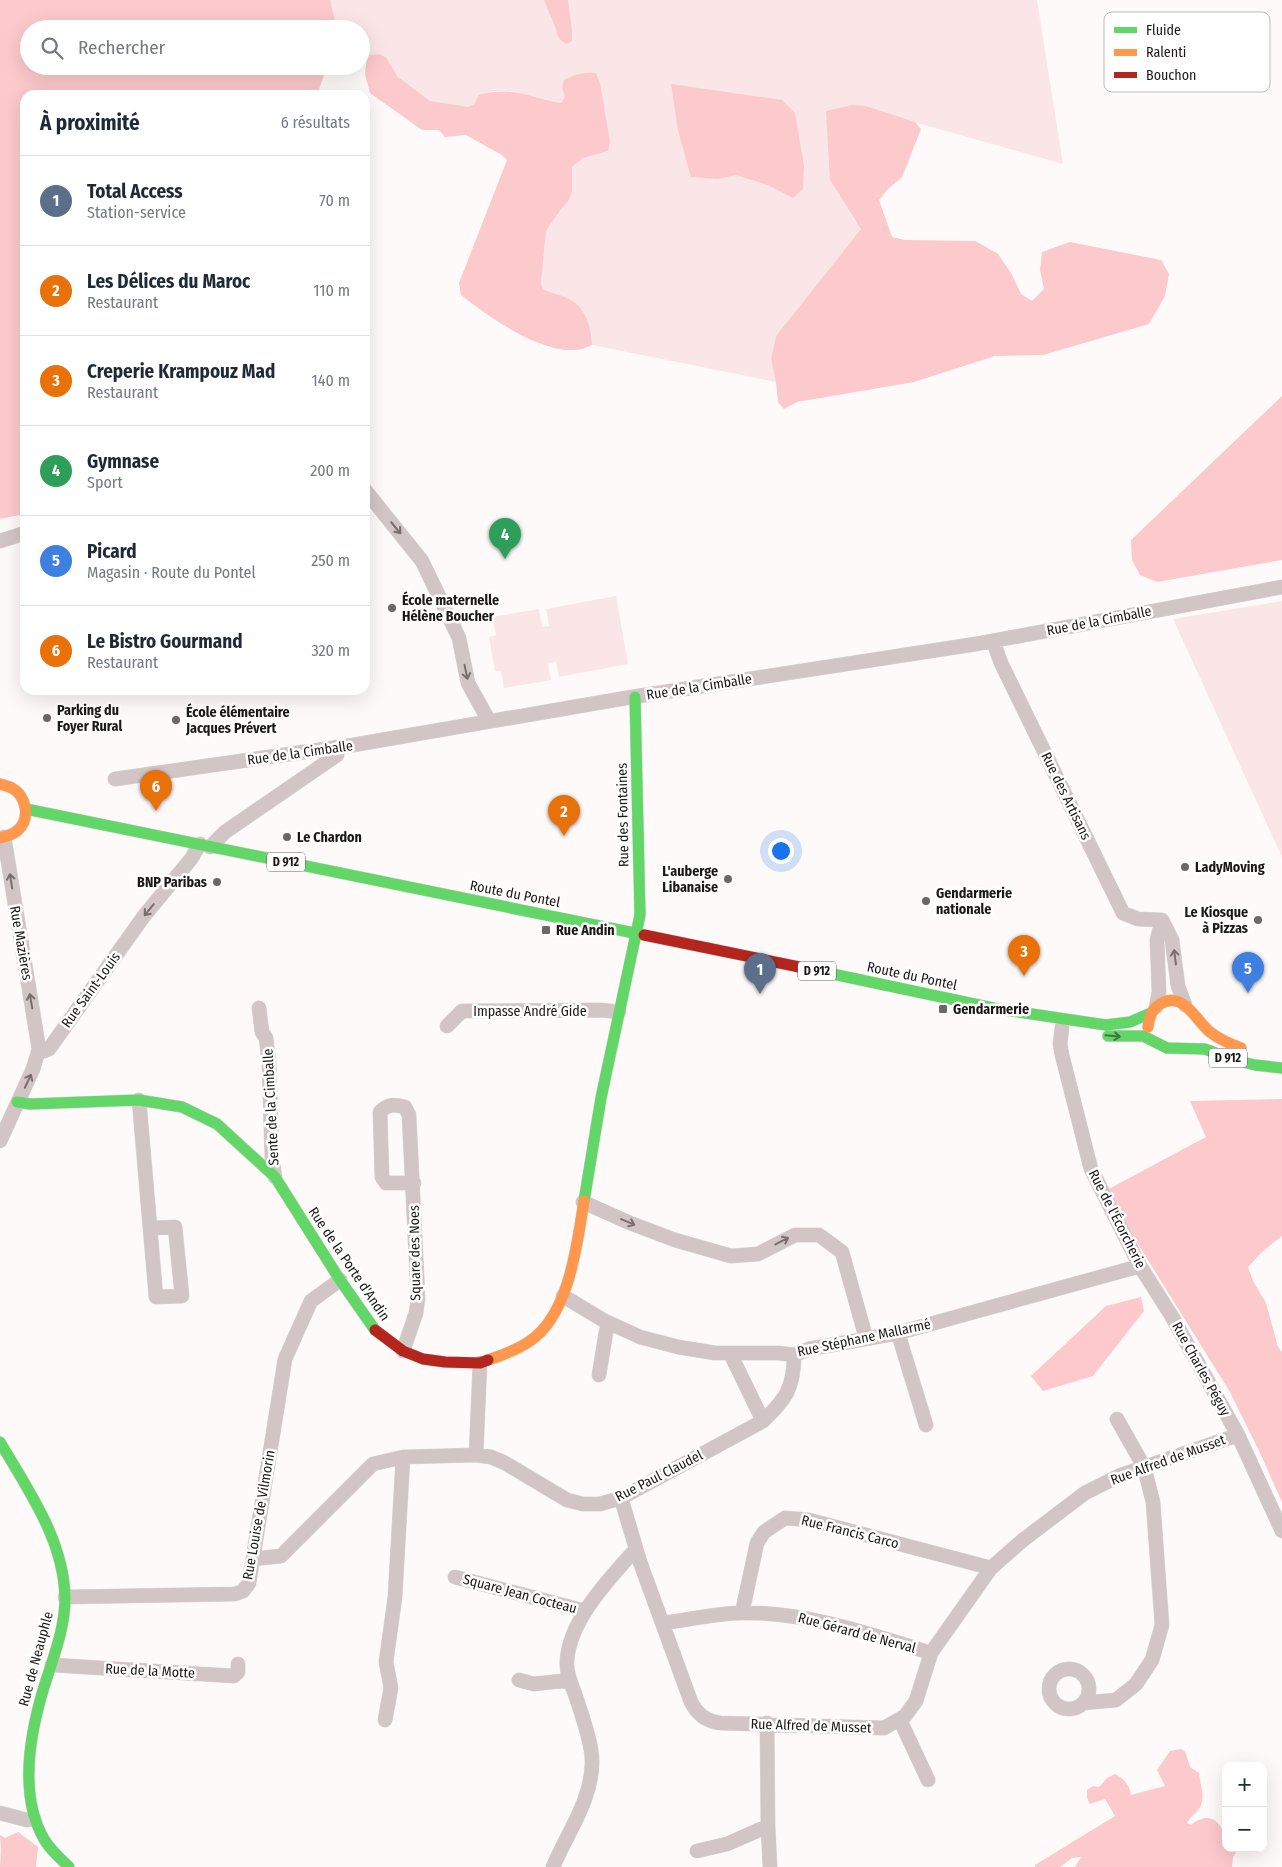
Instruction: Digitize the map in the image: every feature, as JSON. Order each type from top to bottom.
[{"type":"street","points":[[370,496],[422,561],[459,638],[468,683],[489,721]]},
{"type":"street","points":[[0,541],[20,535]]},
{"type":"street","name":"Rue de la Cimballe","points":[[115,779],[336,747],[635,697],[993,641],[1282,587]]},
{"type":"street","name":"Rue des Artisans","points":[[993,641],[1006,672],[1123,913],[1138,919],[1162,920]]},
{"type":"street","name":"Rue des Fontaines","points":[[635,697],[640,915],[636,932]]},
{"type":"street","points":[[205,846],[337,756],[336,747]]},
{"type":"street","points":[[0,784],[8,785],[20,794],[26,809],[26,817],[18,830],[2,838]]},
{"type":"street","name":"Route du Pontel","points":[[26,809],[636,932],[998,1009],[1106,1025],[1130,1022],[1169,1000],[1185,1005]]},
{"type":"street","name":"Rue Mazières","points":[[2,838],[39,1049]]},
{"type":"street","name":"Rue Saint-Louis","points":[[39,1049],[44,1051],[49,1049],[144,916],[191,859],[205,846]]},
{"type":"street","points":[[1162,920],[1172,940],[1178,986],[1185,1005],[1192,1011],[1195,1018],[1194,1034],[1185,1044],[1175,1048]]},
{"type":"street","points":[[1157,1043],[1150,1034],[1148,1027],[1160,992],[1157,940],[1162,920]]},
{"type":"street","name":"Rue de la Porte d'Andin","points":[[17,1102],[30,1104],[140,1100],[182,1106],[217,1124],[275,1177],[340,1280],[377,1333],[403,1351],[423,1359],[480,1363],[511,1352],[530,1341],[546,1327],[562,1296],[576,1248],[601,1098],[636,932]]},
{"type":"street","name":"Sente de la Cimballe","points":[[259,1008],[262,1032],[266,1038],[269,1063],[272,1158],[275,1177]]},
{"type":"street","name":"Route du Pontel","points":[[998,1009],[1039,1023],[1062,1028],[1112,1036],[1143,1036],[1167,1048],[1205,1049],[1234,1060],[1282,1068]]},
{"type":"street","name":"Impasse André Gide","points":[[447,1026],[462,1011],[601,1010],[619,1012]]},
{"type":"street","name":"D 912","points":[[1195,1018],[1204,1028],[1223,1040],[1282,1063]]},
{"type":"street","name":"Rue de l'Écorcherie","points":[[1062,1028],[1060,1044],[1062,1055],[1091,1169],[1140,1266],[1171,1315]]},
{"type":"street","points":[[0,1141],[33,1069],[39,1049]]},
{"type":"street","points":[[140,1100],[150,1228],[156,1297],[182,1296],[175,1227],[150,1228]]},
{"type":"street","name":"Square des Noes","points":[[403,1351],[416,1313],[418,1298],[414,1183],[409,1115],[405,1107],[396,1104],[387,1106],[380,1112],[382,1177],[386,1183],[414,1183]]},
{"type":"street","points":[[584,1202],[630,1223],[675,1240],[731,1256],[758,1254],[795,1235],[819,1235],[842,1252],[866,1338]]},
{"type":"street","name":"Rue Stéphane Mallarmé","points":[[562,1296],[609,1323],[640,1337],[678,1347],[715,1353],[778,1352],[794,1355],[809,1349],[898,1333],[1140,1266]]},
{"type":"street","name":"Rue Louise de Vilmorin","points":[[65,1597],[235,1594],[244,1591],[250,1583],[284,1359],[310,1300],[340,1280]]},
{"type":"street","name":"Rue Charles Péguy","points":[[1171,1315],[1238,1434],[1282,1531]]},
{"type":"street","points":[[598,1375],[609,1323]]},
{"type":"street","points":[[898,1333],[926,1425]]},
{"type":"street","points":[[730,1353],[763,1421]]},
{"type":"street","name":"Rue Paul Claudel","points":[[253,1559],[281,1556],[372,1464],[404,1457],[476,1455],[491,1457],[505,1462],[567,1500],[583,1504],[600,1504],[621,1498],[763,1421],[776,1409],[789,1390],[794,1374],[794,1355]]},
{"type":"street","points":[[476,1455],[480,1363]]},
{"type":"street","points":[[1083,1703],[1116,1700],[1136,1684],[1152,1660],[1162,1625],[1153,1502],[1144,1467],[1117,1419]]},
{"type":"street","name":"Rue Alfred de Musset","points":[[621,1498],[636,1549],[691,1702],[702,1717],[710,1722],[720,1723],[884,1728],[900,1720],[916,1702],[931,1653],[991,1568],[1052,1517],[1085,1493],[1121,1475],[1238,1434]]},
{"type":"street","name":"Rue de Neauphle","points":[[0,1442],[34,1500],[53,1540],[62,1568],[65,1597],[64,1619],[52,1665],[40,1698],[29,1765],[28,1787],[33,1814],[46,1842],[68,1867]]},
{"type":"street","points":[[385,1720],[391,1688],[386,1662],[395,1597],[404,1457]]},
{"type":"street","name":"Rue Francis Carco","points":[[742,1613],[757,1543],[764,1532],[785,1518],[809,1520],[991,1568]]},
{"type":"street","points":[[553,1867],[587,1796],[593,1763],[586,1732],[570,1680],[567,1661],[573,1637],[585,1611],[602,1587],[636,1549]]},
{"type":"street","name":"Square Jean Cocteau","points":[[455,1577],[585,1611]]},
{"type":"street","name":"Rue Gérard de Nerval","points":[[663,1623],[742,1613],[798,1617],[871,1634],[931,1653]]},
{"type":"street","name":"Rue de la Motte","points":[[52,1665],[234,1676],[238,1672],[238,1664]]},
{"type":"street","points":[[519,1680],[534,1684],[570,1680]]},
{"type":"street","points":[[900,1720],[928,1780]]},
{"type":"street","points":[[767,1724],[770,1867]]},
{"type":"street","points":[[0,1813],[27,1820],[33,1814]]},
{"type":"street","points":[[697,1851],[727,1844],[768,1826]]},
{"type":"shaded area","points":[[0,0],[330,0],[335,20],[20,20],[20,75],[324,75],[319,90],[20,90],[20,515],[0,519]]},
{"type":"shaded area","points":[[330,0],[1037,0],[1063,164],[903,119],[866,106],[830,180],[861,229],[776,336],[771,359],[776,382],[592,345],[592,336],[564,297],[543,289],[541,283],[546,231],[569,200],[572,191],[572,167],[583,158],[608,151],[562,87],[566,97],[561,103],[511,91],[493,91],[468,108],[430,101],[398,77],[386,57],[379,54],[370,55],[370,20],[335,20]]},
{"type":"shaded area","points":[[544,0],[568,0],[572,41],[567,44],[558,36]]},
{"type":"shaded area","points":[[379,54],[386,57],[398,77],[430,101],[468,107],[474,104],[479,95],[502,92],[521,93],[561,103],[565,97],[562,87],[564,80],[580,74],[596,73],[600,83],[610,142],[608,151],[583,158],[572,167],[572,191],[569,200],[546,231],[541,283],[543,289],[567,298],[582,310],[588,321],[592,345],[577,350],[560,349],[542,344],[505,326],[461,295],[459,283],[507,160],[502,155],[466,135],[445,137],[439,130],[422,130],[370,93],[365,75],[370,75],[370,55]]},
{"type":"shaded area","points":[[671,84],[782,100],[795,113],[804,166],[803,189],[793,198],[768,185],[736,175],[718,179],[691,177],[678,130]]},
{"type":"shaded area","points":[[852,105],[866,106],[915,122],[921,129],[902,177],[879,200],[892,237],[905,240],[975,241],[998,254],[1011,273],[1021,294],[1032,301],[1044,289],[1040,270],[1042,252],[1070,242],[1161,260],[1169,274],[1165,296],[1149,324],[1043,355],[995,356],[914,382],[797,402],[784,409],[778,402],[771,359],[776,336],[861,229],[830,180],[826,111]]},
{"type":"shaded area","points":[[1282,396],[1282,560],[1157,582],[1140,575],[1132,560],[1131,540]]},
{"type":"shaded area","points":[[616,596],[628,664],[559,677],[556,662],[548,663],[551,680],[504,688],[501,671],[495,671],[489,637],[496,635],[492,617],[539,609],[542,627],[549,626],[546,609]]},
{"type":"shaded area","points":[[1282,601],[1282,857],[1173,619]]},
{"type":"shaded area","points":[[1282,1099],[1282,1236],[1263,1251],[1248,1267],[1253,1281],[1266,1303],[1278,1347],[1282,1352],[1282,1502],[1230,1392],[1105,1191],[1206,1137],[1190,1101]]},
{"type":"shaded area","points":[[1141,1297],[1144,1311],[1093,1376],[1043,1391],[1031,1376],[1106,1306]]},
{"type":"shaded area","points":[[1181,1749],[1185,1751],[1190,1767],[1199,1773],[1202,1792],[1201,1806],[1187,1823],[1191,1825],[1206,1818],[1217,1822],[1222,1829],[1222,1852],[1236,1852],[1233,1857],[1232,1867],[1075,1867],[1081,1857],[1072,1858],[1060,1867],[1035,1867],[1035,1865],[1115,1816],[1105,1799],[1090,1804],[1087,1798],[1087,1790],[1093,1786],[1099,1787],[1107,1778],[1115,1774],[1126,1783],[1131,1795],[1165,1786],[1157,1770],[1170,1751]]},
{"type":"shaded area","points":[[18,1832],[38,1847],[36,1867],[0,1867],[0,1835],[5,1838]]},
{"type":"traffic: fast","points":[[584,1201],[601,1098],[640,915],[635,697]]},
{"type":"traffic: fast","points":[[26,809],[644,935]]},
{"type":"traffic: fast","points":[[809,969],[998,1009],[1106,1025],[1130,1022],[1151,1013]]},
{"type":"traffic: fast","points":[[1108,1036],[1143,1036],[1167,1048],[1205,1049],[1234,1060],[1282,1068]]},
{"type":"traffic: fast","points":[[17,1102],[30,1104],[139,1100],[182,1107],[217,1124],[275,1177],[340,1280],[375,1330]]},
{"type":"traffic: fast","points":[[0,1442],[43,1516],[58,1556],[63,1577],[65,1598],[63,1621],[34,1724],[29,1763],[29,1783],[31,1803],[44,1839],[69,1867]]},
{"type":"traffic: slow","points":[[0,784],[10,787],[21,796],[26,814],[18,830],[0,838]]},
{"type":"traffic: slow","points":[[1148,1027],[1151,1014],[1157,1006],[1168,1001],[1176,1001],[1188,1008],[1213,1035],[1241,1048]]},
{"type":"traffic: slow","points":[[488,1360],[515,1350],[530,1341],[543,1329],[554,1314],[569,1278],[584,1201]]},
{"type":"traffic: jam","points":[[644,935],[809,969]]},
{"type":"traffic: jam","points":[[375,1330],[403,1351],[423,1359],[480,1363],[488,1360]]},
{"type":"place","name":"Gymnase","points":[[505,559]]},
{"type":"place","name":"École maternelle Hélène Boucher","points":[[392,608]]},
{"type":"place","name":"Parking du Foyer Rural","points":[[47,718]]},
{"type":"place","name":"École élémentaire Jacques Prévert","points":[[176,720]]},
{"type":"place","name":"Le Bistro Gourmand","points":[[156,811]]},
{"type":"place","name":"Les Délices du Maroc","points":[[564,836]]},
{"type":"place","name":"Le Chardon","points":[[287,837]]},
{"type":"place","name":"LadyMoving","points":[[1185,867]]},
{"type":"place","name":"L'auberge Libanaise","points":[[728,879]]},
{"type":"place","name":"BNP Paribas","points":[[217,882]]},
{"type":"place","name":"Gendarmerie nationale","points":[[926,901]]},
{"type":"place","name":"Le Kiosque à Pizzas","points":[[1258,920]]},
{"type":"place","name":"Rue Andin","points":[[546,930]]},
{"type":"place","name":"Creperie Krampouz Mad","points":[[1024,976]]},
{"type":"place","name":"Picard","points":[[1248,993]]},
{"type":"place","name":"Total Access","points":[[760,994]]},
{"type":"place","name":"Gendarmerie","points":[[943,1009]]}]
